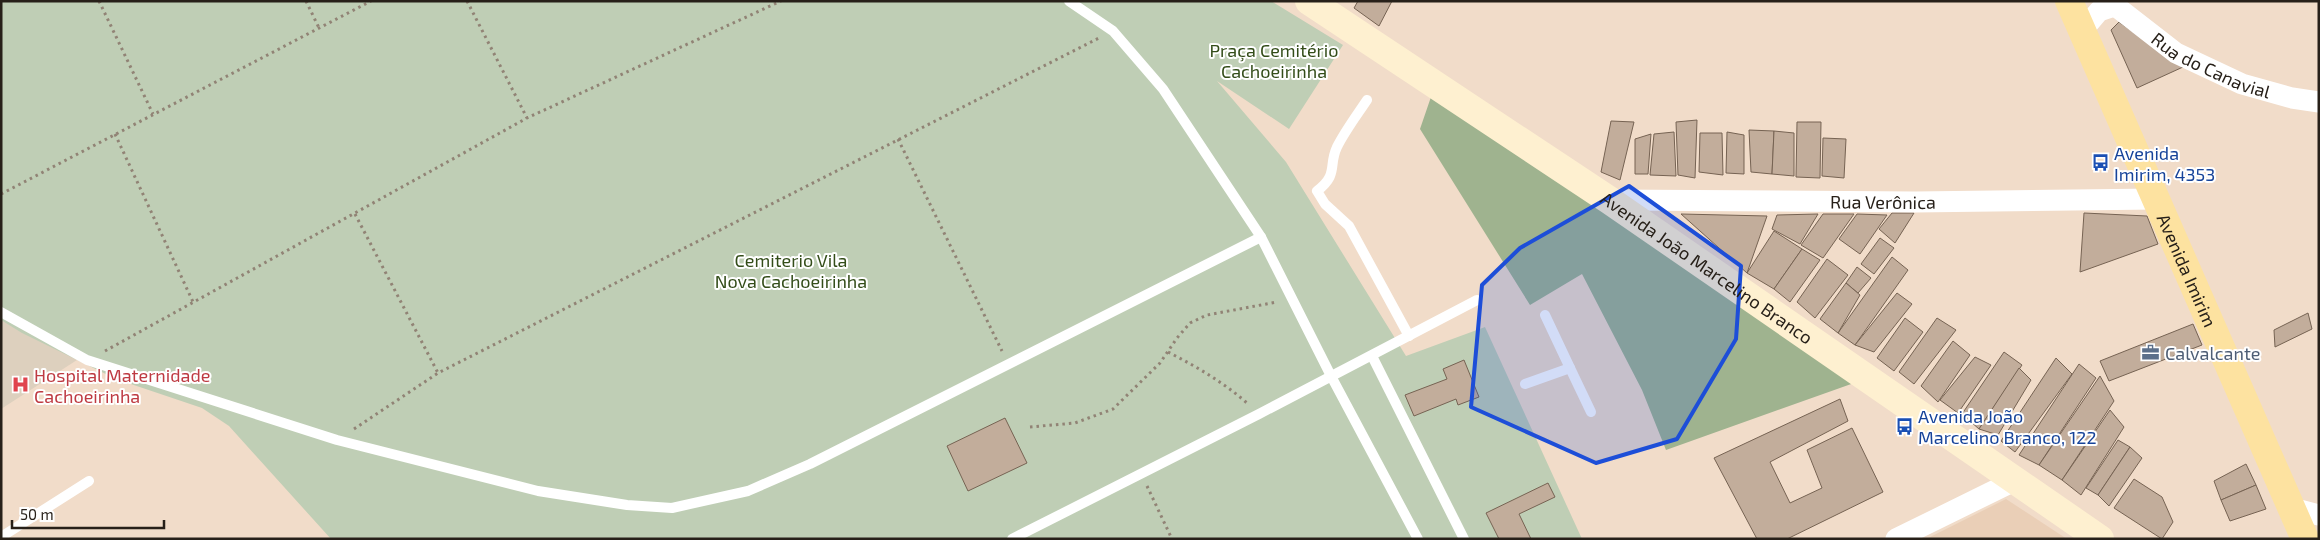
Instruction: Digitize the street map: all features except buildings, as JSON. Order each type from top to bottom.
[{"type":"main road","name":"Avenida Imirim","points":[[2069,1],[2305,539]]},
{"type":"street","name":"Avenida João Marcelino Branco","points":[[1310,1],[1609,200],[2100,539]]},
{"type":"street","name":"Rua do Canavial","points":[[2082,31],[2100,11],[2111,4],[2176,53],[2242,84],[2292,98],[2319,102]]},
{"type":"street","name":"Rua Verônica","points":[[1609,200],[1915,202],[2156,199]]},
{"type":"street","points":[[1896,539],[2016,480]]},
{"type":"street","points":[[2292,508],[2319,515]]},
{"type":"lane","points":[[1069,1],[1113,31],[1163,89],[1261,237],[1331,376],[1418,539]]},
{"type":"lane","points":[[1366,100],[1336,148],[1332,175],[1327,184],[1317,191],[1325,204],[1349,226],[1410,336]]},
{"type":"lane","points":[[1,312],[87,360],[337,440],[538,490],[627,505],[672,508],[707,502],[748,491],[810,464],[1261,237]]},
{"type":"lane","points":[[1012,539],[1372,356],[1477,300]]},
{"type":"lane","points":[[1545,315],[1591,412]]},
{"type":"lane","points":[[1372,356],[1464,539]]},
{"type":"lane","points":[[1525,384],[1570,368]]},
{"type":"lane","points":[[1,537],[89,481]]},
{"type":"path","points":[[100,1],[154,114]]},
{"type":"path","points":[[306,1],[319,28]]},
{"type":"path","points":[[1,194],[371,1]]},
{"type":"path","points":[[467,1],[527,118]]},
{"type":"path","points":[[87,360],[194,304],[527,118],[781,1]]},
{"type":"path","points":[[337,440],[438,373],[1113,31]]},
{"type":"path","points":[[115,134],[194,304]]},
{"type":"path","points":[[898,139],[1009,365]]},
{"type":"path","points":[[355,214],[438,373]]},
{"type":"path","points":[[1030,427],[1075,423],[1114,409],[1160,363],[1190,323],[1207,315],[1246,306],[1294,300]]},
{"type":"path","points":[[1168,352],[1228,386],[1259,414]]},
{"type":"path","points":[[1141,474],[1172,539]]},
{"type":"highlighted area","points":[[1629,186],[1741,266],[1736,339],[1677,439],[1596,463],[1471,407],[1482,285],[1520,248]]},
{"type":"shaded area","name":"Hospital Maternidade Cachoeirinha","points":[[1,315],[77,360],[1,409]]},
{"type":"shaded area","points":[[2006,499],[2067,539],[1926,539]]},
{"type":"green space","name":"Cemiterio Vila Nova Cachoeirinha","points":[[1,1],[1271,1],[1343,45],[1289,129],[1217,81],[1286,162],[1406,356],[1485,327],[1582,539],[331,539],[229,426],[202,408],[116,379],[22,333],[1,320]]},
{"type":"green space","points":[[1432,94],[1854,383],[1666,450],[1642,390],[1582,274],[1530,305],[1420,129]]},
{"type":"place","name":"Avenida Imirim, 4353","points":[[2100,163]]},
{"type":"place","name":"Calvalcante","points":[[2151,353]]},
{"type":"place","name":"Hospital Maternidade Cachoeirinha","points":[[20,385]]},
{"type":"place","name":"Avenida João Marcelino Branco, 122","points":[[1904,426]]},
{"type":"park label","name":"Praça Cemitério Cachoeirinha","points":[[1274,60]]}]
